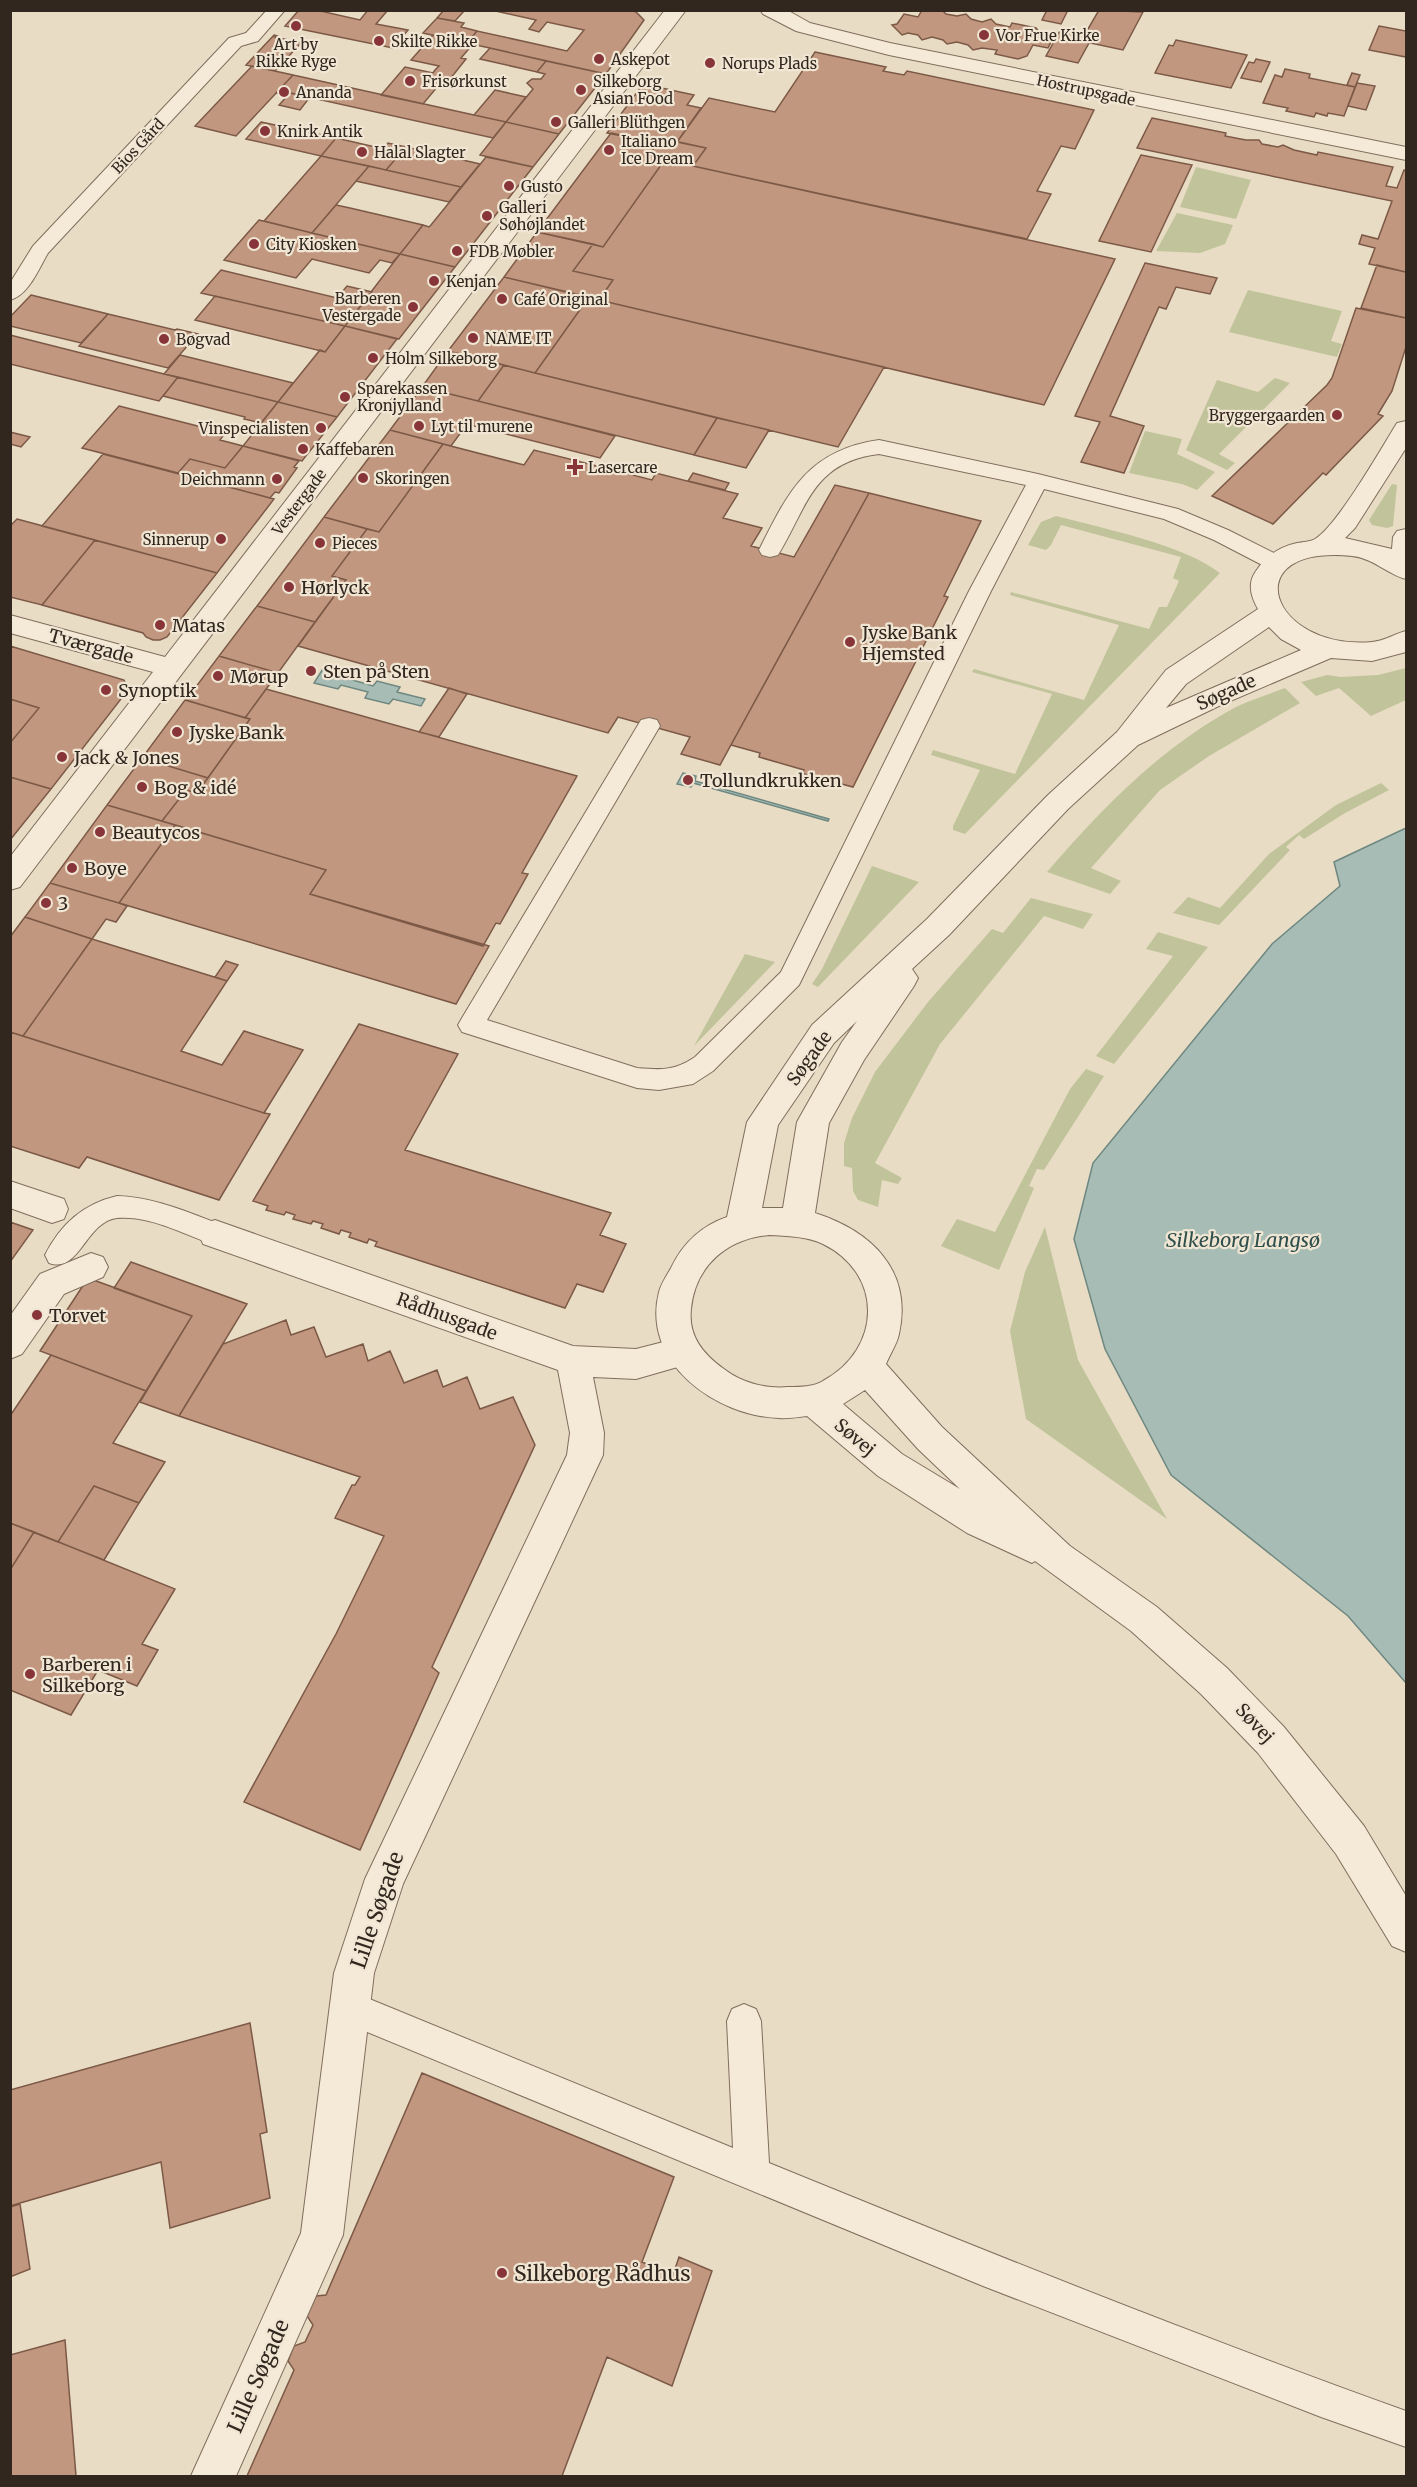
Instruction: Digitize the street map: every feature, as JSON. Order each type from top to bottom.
[{"type":"street","name":"Vestergade","points":[[10,879],[676,10]]},
{"type":"street","name":"Hostrupsgade","points":[[770,10],[803,27],[889,49],[1407,154]]},
{"type":"street","points":[[1324,545],[1346,522],[1407,429]]},
{"type":"street","points":[[1405,569],[1407,537]]},
{"type":"street","points":[[1405,569],[1387,557],[1367,549],[1346,545],[1324,545],[1296,551],[1276,563],[1270,571],[1264,588],[1271,613],[1294,635],[1328,649],[1354,653],[1380,651],[1407,640]]},
{"type":"street","name":"Søgade","points":[[742,1226],[763,1122],[823,1034],[938,927],[1058,802],[1127,739],[1176,677],[1271,613]]},
{"type":"street","name":"Tværgade","points":[[10,624],[172,668]]},
{"type":"street","name":"Søgade","points":[[1127,739],[1211,698],[1328,649]]},
{"type":"street","name":"Søgade","points":[[797,1222],[813,1122],[853,1051],[938,927]]},
{"type":"street","points":[[10,1194],[52,1209]]},
{"type":"street","points":[[769,1221],[797,1222],[818,1227],[855,1248],[882,1285],[886,1321],[881,1345],[867,1367],[851,1381],[812,1401],[788,1404],[765,1403],[741,1397],[706,1378],[683,1352],[674,1327],[673,1302],[680,1276],[695,1255],[716,1237],[742,1226],[769,1221]]},
{"type":"street","name":"Rådhusgade","points":[[215,1234],[573,1361],[636,1364],[683,1352]]},
{"type":"street","points":[[10,1344],[52,1284],[91,1267]]},
{"type":"street","name":"Lille Søgade","points":[[213,2476],[322,2235],[354,1973],[395,1855],[585,1455],[587,1433],[573,1361]]},
{"type":"street","name":"Søvej","points":[[867,1367],[930,1438],[1057,1558],[1144,1619],[1215,1681],[1271,1740],[1350,1840],[1407,1932]]},
{"type":"street","name":"Søvej","points":[[812,1401],[890,1465],[980,1521],[1057,1558]]},
{"type":"lane","name":"Bios Gård","points":[[10,294],[19,285],[40,250],[82,204],[235,42],[252,38],[277,10]]},
{"type":"lane","points":[[770,550],[803,488],[839,459],[865,448],[879,447],[1038,481],[1171,514],[1221,535],[1276,563]]},
{"type":"lane","points":[[649,726],[471,1025],[637,1078],[659,1080],[684,1077],[704,1064],[790,978],[980,591],[1038,481]]},
{"type":"lane","points":[[58,1255],[87,1220],[108,1207],[138,1208],[215,1234]]},
{"type":"lane","points":[[350,2008],[994,2272],[1321,2399],[1407,2429]]},
{"type":"lane","points":[[744,2021],[752,2173]]},
{"type":"green space","points":[[1196,167],[1251,180],[1236,219],[1180,207]]},
{"type":"green space","points":[[1177,213],[1233,225],[1225,244],[1200,253],[1156,251]]},
{"type":"green space","points":[[1248,290],[1342,311],[1331,341],[1342,344],[1337,357],[1229,332]]},
{"type":"green space","points":[[1275,378],[1290,383],[1219,454],[1235,463],[1227,470],[1186,450],[1217,380],[1258,392]]},
{"type":"green space","points":[[1145,431],[1182,439],[1177,454],[1215,472],[1197,490],[1182,484],[1129,473]]},
{"type":"green space","points":[[1392,484],[1397,485],[1393,526],[1387,528],[1372,525],[1369,520]]},
{"type":"green space","points":[[1056,516],[1164,546],[1205,563],[1220,573],[965,834],[953,830],[953,826],[980,770],[931,755],[933,750],[1015,774],[1052,694],[972,672],[974,669],[1084,700],[1119,625],[1010,595],[1011,592],[1149,629],[1159,607],[1167,607],[1179,581],[1173,578],[1181,557],[1061,525],[1046,550],[1028,545],[1041,522]]},
{"type":"green space","points":[[1406,668],[1406,700],[1371,716],[1339,688],[1316,696],[1301,682],[1327,675],[1341,677],[1378,675]]},
{"type":"green space","points":[[1285,688],[1300,703],[1209,756],[1160,790],[1091,868],[1121,881],[1110,894],[1047,872],[1090,824],[1158,759],[1210,722],[1238,706]]},
{"type":"green space","points":[[1381,783],[1389,790],[1345,813],[1304,839],[1299,835],[1286,847],[1290,850],[1219,925],[1173,913],[1188,897],[1220,908],[1269,854],[1336,805]]},
{"type":"green space","points":[[872,866],[919,882],[818,987],[812,984],[822,969]]},
{"type":"green space","points":[[1031,898],[1093,914],[1083,929],[1044,916],[940,1044],[875,1163],[902,1178],[898,1184],[882,1180],[878,1207],[858,1200],[853,1191],[852,1168],[844,1166],[844,1143],[852,1118],[875,1072],[928,1002],[992,929],[1003,933]]},
{"type":"green space","points":[[1158,932],[1208,947],[1114,1064],[1096,1056],[1173,956],[1146,949]]},
{"type":"green space","points":[[745,954],[775,962],[694,1046]]},
{"type":"green space","points":[[1086,1069],[1104,1076],[1044,1170],[1037,1169],[1029,1186],[1034,1188],[999,1270],[941,1246],[957,1219],[995,1232],[1070,1089]]},
{"type":"green space","points":[[1045,1227],[1078,1360],[1167,1519],[1026,1419],[1010,1331],[1025,1272]]},
{"type":"water","points":[[324,667],[349,674],[346,678],[373,686],[377,681],[400,687],[397,692],[425,699],[421,706],[393,699],[389,704],[365,698],[368,692],[341,685],[338,689],[314,683]]},
{"type":"water","points":[[683,773],[696,776],[695,781],[829,819],[828,821],[693,783],[691,787],[677,784]]},
{"type":"water","name":"Silkeborg Langsø","points":[[1406,828],[1406,1683],[1348,1616],[1171,1475],[1105,1349],[1074,1239],[1093,1163],[1272,944],[1340,886],[1334,862]]},
{"type":"building","points":[[299,10],[316,10],[360,20],[368,10],[388,10],[376,24],[408,30],[393,48],[285,26]]},
{"type":"building","points":[[444,10],[465,10],[455,21],[437,18]]},
{"type":"building","points":[[491,10],[630,10],[636,12],[644,20],[606,74],[467,43],[477,31],[567,51],[584,30],[547,22],[539,32],[529,29],[536,20]]},
{"type":"building","name":"Vor Frue Kirke","points":[[922,10],[942,10],[946,14],[957,16],[966,14],[971,19],[982,22],[991,19],[996,24],[1010,27],[1012,23],[1036,28],[1040,33],[1054,36],[1048,48],[1033,45],[1027,56],[1018,59],[995,54],[997,50],[982,48],[973,50],[968,45],[957,42],[947,44],[943,40],[932,37],[922,40],[918,35],[908,33],[902,35],[892,25],[897,24],[904,14],[918,17]]},
{"type":"building","points":[[1047,10],[1068,10],[1061,24],[1042,20]]},
{"type":"building","points":[[1099,10],[1143,12],[1123,50],[1081,41]]},
{"type":"building","points":[[437,18],[464,23],[461,27],[477,31],[467,43],[423,33]]},
{"type":"building","points":[[1379,26],[1406,31],[1406,57],[1369,50]]},
{"type":"building","points":[[1061,29],[1085,34],[1081,41],[1089,43],[1078,63],[1046,56]]},
{"type":"building","points":[[274,35],[301,43],[275,71],[246,65]]},
{"type":"building","points":[[433,35],[473,44],[461,58],[466,59],[443,87],[438,86],[423,104],[381,95],[405,67],[433,73],[439,66],[411,60]]},
{"type":"building","points":[[1176,40],[1247,55],[1231,88],[1155,73],[1169,45],[1173,46]]},
{"type":"building","points":[[490,48],[546,61],[537,72],[480,59]]},
{"type":"building","points":[[815,52],[886,67],[883,71],[904,75],[907,71],[1094,110],[1075,149],[1061,146],[1037,191],[1051,194],[1027,239],[693,166],[706,148],[677,142],[709,98],[775,112]]},
{"type":"building","points":[[1256,59],[1270,62],[1261,82],[1241,78],[1249,62],[1254,63]]},
{"type":"building","points":[[546,61],[606,74],[559,134],[506,122],[533,89],[527,83],[532,79],[541,79],[545,74],[537,72]]},
{"type":"building","points":[[252,66],[293,75],[236,136],[195,126]]},
{"type":"building","points":[[1285,69],[1310,74],[1309,78],[1355,87],[1344,116],[1328,113],[1327,116],[1316,113],[1314,117],[1263,103],[1275,75],[1282,77]]},
{"type":"building","points":[[1352,73],[1360,75],[1355,87],[1347,85]]},
{"type":"building","points":[[293,75],[506,122],[493,138],[290,93],[287,96],[276,93]]},
{"type":"building","points":[[1357,83],[1375,86],[1366,110],[1348,106]]},
{"type":"building","points":[[643,84],[694,95],[687,105],[701,108],[677,142],[661,138],[657,143],[607,133]]},
{"type":"building","points":[[495,90],[526,97],[506,122],[474,115]]},
{"type":"building","points":[[290,93],[310,97],[300,110],[279,105]]},
{"type":"building","points":[[1152,118],[1226,133],[1225,136],[1259,140],[1262,144],[1278,147],[1283,145],[1317,155],[1318,152],[1393,167],[1386,186],[1397,188],[1404,170],[1406,171],[1406,272],[1369,264],[1375,248],[1359,244],[1362,235],[1378,239],[1392,201],[1137,148]]},
{"type":"building","points":[[261,122],[336,138],[321,156],[246,139]]},
{"type":"building","points":[[506,122],[559,134],[533,167],[480,155]]},
{"type":"building","points":[[611,133],[657,143],[649,155],[666,158],[603,247],[537,232]]},
{"type":"building","points":[[336,138],[384,149],[388,143],[406,147],[386,170],[321,156]]},
{"type":"building","points":[[661,138],[706,148],[693,166],[1115,259],[1044,405],[599,300],[613,280],[573,271],[593,244],[603,247],[666,158],[649,155]]},
{"type":"building","points":[[406,147],[480,164],[461,187],[386,170]]},
{"type":"building","points":[[1141,155],[1192,165],[1151,252],[1099,241]]},
{"type":"building","points":[[321,156],[369,166],[312,233],[264,221]]},
{"type":"building","points":[[486,157],[533,167],[455,267],[400,254],[423,225],[429,227],[431,225]]},
{"type":"building","points":[[369,166],[461,187],[449,202],[356,181]]},
{"type":"building","points":[[336,205],[423,225],[400,254],[312,233]]},
{"type":"building","points":[[259,220],[400,254],[392,263],[380,260],[369,273],[312,259],[296,278],[224,260]]},
{"type":"building","points":[[537,232],[593,244],[573,271],[613,280],[599,300],[504,277]]},
{"type":"building","points":[[400,254],[455,267],[399,339],[345,326]]},
{"type":"building","points":[[1145,263],[1217,278],[1210,294],[1176,287],[1166,309],[1159,307],[1110,416],[1144,426],[1124,473],[1081,462],[1100,422],[1075,416]]},
{"type":"building","points":[[1377,265],[1406,272],[1406,318],[1361,308]]},
{"type":"building","points":[[221,270],[337,298],[347,286],[372,292],[345,326],[201,293]]},
{"type":"building","points":[[504,277],[589,297],[535,373],[448,351]]},
{"type":"building","points":[[31,295],[108,314],[81,343],[10,326],[10,317]]},
{"type":"building","points":[[215,296],[345,326],[325,352],[195,320]]},
{"type":"building","points":[[589,297],[884,367],[838,447],[535,373]]},
{"type":"building","name":"Bryggergaarden","points":[[1356,308],[1406,318],[1406,347],[1392,391],[1378,414],[1383,416],[1326,475],[1323,473],[1273,524],[1212,496],[1327,385],[1332,378]]},
{"type":"building","points":[[108,314],[198,334],[168,368],[79,346]]},
{"type":"building","points":[[345,326],[397,339],[337,417],[278,402],[320,350],[325,352]]},
{"type":"building","points":[[10,335],[178,377],[159,401],[10,364]]},
{"type":"building","points":[[448,351],[504,365],[478,401],[422,387]]},
{"type":"building","points":[[180,355],[293,383],[278,402],[164,374]]},
{"type":"building","points":[[504,365],[717,418],[694,455],[478,401]]},
{"type":"building","points":[[178,377],[278,402],[261,423],[244,419],[245,417],[163,396]]},
{"type":"building","points":[[422,387],[615,436],[600,458],[467,424],[451,446],[390,430]]},
{"type":"building","points":[[278,402],[337,417],[302,461],[243,446]]},
{"type":"building","points":[[119,406],[225,433],[220,440],[243,446],[225,468],[190,459],[178,473],[82,448]]},
{"type":"building","points":[[717,418],[769,430],[746,468],[694,455]]},
{"type":"building","points":[[390,430],[443,444],[379,532],[324,517]]},
{"type":"building","points":[[10,432],[30,437],[21,447],[10,444]]},
{"type":"building","points":[[443,444],[524,465],[534,450],[652,480],[656,473],[738,494],[723,518],[762,528],[751,546],[794,557],[835,485],[869,493],[720,765],[681,754],[690,737],[618,717],[608,733],[298,646],[346,580],[332,576],[367,529],[379,532]]},
{"type":"building","points":[[243,446],[299,461],[294,467],[297,468],[279,493],[275,492],[270,498],[178,473],[190,459],[225,468]]},
{"type":"building","points":[[103,454],[274,499],[217,573],[42,526]]},
{"type":"building","points":[[693,473],[729,483],[725,490],[688,481]]},
{"type":"building","points":[[869,493],[981,521],[944,596],[948,597],[853,787],[804,774],[802,773],[804,770],[759,757],[760,753],[731,745]]},
{"type":"building","points":[[324,517],[367,529],[332,576],[346,580],[315,622],[257,606]]},
{"type":"building","points":[[17,519],[95,540],[42,605],[10,597],[10,526]]},
{"type":"building","points":[[95,540],[217,573],[167,637],[160,640],[153,640],[143,633],[42,605]]},
{"type":"building","points":[[257,606],[315,622],[278,673],[219,656]]},
{"type":"building","points":[[10,646],[124,680],[128,690],[51,789],[10,777],[10,743],[39,708],[10,699]]},
{"type":"building","points":[[219,656],[278,673],[245,718],[186,700]]},
{"type":"building","points":[[449,688],[467,694],[439,737],[419,732]]},
{"type":"building","points":[[266,689],[577,776],[522,873],[528,874],[500,924],[496,923],[483,946],[310,894],[326,870],[162,821],[186,790],[197,793],[250,719],[245,718]]},
{"type":"building","points":[[10,699],[39,708],[10,743]]},
{"type":"building","points":[[185,700],[250,719],[208,778],[142,758]]},
{"type":"building","points":[[142,758],[208,778],[197,793],[186,790],[162,821],[107,805]]},
{"type":"building","points":[[10,777],[51,789],[10,840]]},
{"type":"building","points":[[107,805],[175,825],[119,903],[50,883]]},
{"type":"building","points":[[175,825],[326,870],[310,894],[489,946],[456,1004],[119,903]]},
{"type":"building","points":[[50,883],[127,906],[116,922],[106,919],[92,939],[25,917]]},
{"type":"building","points":[[25,917],[92,939],[23,1036],[10,1032],[10,937]]},
{"type":"building","points":[[92,939],[227,981],[181,1051],[222,1065],[244,1031],[303,1050],[264,1113],[23,1036]]},
{"type":"building","points":[[226,961],[238,965],[227,981],[215,977]]},
{"type":"building","points":[[359,1024],[458,1054],[405,1150],[611,1213],[600,1235],[626,1244],[603,1292],[577,1284],[565,1308],[375,1246],[377,1242],[369,1239],[367,1243],[349,1237],[351,1233],[341,1230],[339,1234],[321,1228],[323,1224],[313,1221],[311,1224],[293,1219],[295,1215],[286,1212],[284,1215],[266,1210],[268,1206],[253,1201]]},
{"type":"building","points":[[10,1032],[270,1114],[219,1200],[87,1157],[79,1168],[10,1146]]},
{"type":"building","points":[[10,1222],[33,1230],[10,1262]]},
{"type":"building","points":[[131,1262],[247,1304],[179,1416],[140,1402],[192,1316],[114,1288]]},
{"type":"building","points":[[88,1278],[192,1316],[146,1391],[40,1351]]},
{"type":"building","points":[[286,1320],[291,1335],[314,1327],[326,1357],[363,1344],[368,1361],[390,1351],[404,1383],[437,1370],[443,1387],[467,1377],[480,1409],[513,1397],[535,1445],[432,1667],[439,1673],[360,1850],[244,1802],[336,1634],[384,1536],[335,1518],[352,1485],[355,1485],[360,1477],[179,1416],[223,1344]]},
{"type":"building","points":[[51,1355],[146,1391],[113,1443],[165,1462],[139,1503],[94,1486],[58,1542],[10,1523],[10,1416]]},
{"type":"building","points":[[94,1486],[139,1503],[104,1560],[58,1542]]},
{"type":"building","points":[[10,1523],[34,1532],[10,1570]]},
{"type":"building","points":[[34,1532],[175,1589],[142,1644],[158,1650],[137,1686],[98,1670],[71,1715],[10,1690],[10,1570]]},
{"type":"building","points":[[250,2023],[267,2132],[260,2134],[270,2198],[170,2228],[161,2162],[10,2206],[10,2090]]},
{"type":"building","name":"Silkeborg Rådhus","points":[[422,2073],[674,2177],[642,2262],[673,2275],[679,2257],[712,2271],[672,2386],[607,2357],[562,2476],[247,2476],[294,2370],[288,2361],[294,2346],[305,2342],[313,2325],[307,2316],[316,2296],[326,2295]]},
{"type":"building","points":[[20,2204],[30,2269],[10,2277],[10,2207]]},
{"type":"building","points":[[65,2340],[76,2476],[10,2476],[10,2355]]},
{"type":"place","name":"Art by Rikke Ryge","points":[[296,26]]},
{"type":"place","name":"Vor Frue Kirke","points":[[984,35]]},
{"type":"place","name":"Skilte Rikke","points":[[379,41]]},
{"type":"place","name":"Askepot","points":[[599,59]]},
{"type":"place","name":"Norups Plads","points":[[710,63]]},
{"type":"place","name":"Frisørkunst","points":[[410,81]]},
{"type":"place","name":"Silkeborg Asian Food","points":[[581,90]]},
{"type":"place","name":"Ananda","points":[[284,92]]},
{"type":"place","name":"Galleri Blüthgen","points":[[556,122]]},
{"type":"place","name":"Knirk Antik","points":[[265,131]]},
{"type":"place","name":"Italiano Ice Dream","points":[[609,150]]},
{"type":"place","name":"Halal Slagter","points":[[362,152]]},
{"type":"place","name":"Gusto","points":[[509,186]]},
{"type":"place","name":"Galleri Søhøjlandet","points":[[487,216]]},
{"type":"place","name":"City Kiosken","points":[[254,244]]},
{"type":"place","name":"FDB Møbler","points":[[457,251]]},
{"type":"place","name":"Kenjan","points":[[434,281]]},
{"type":"place","name":"Café Original","points":[[502,299]]},
{"type":"place","name":"Barberen Vestergade","points":[[413,307]]},
{"type":"place","name":"NAME IT","points":[[473,338]]},
{"type":"place","name":"Bøgvad","points":[[164,339]]},
{"type":"place","name":"Holm Silkeborg","points":[[373,358]]},
{"type":"place","name":"Sparekassen Kronjylland","points":[[345,397]]},
{"type":"place","name":"Bryggergaarden","points":[[1337,415]]},
{"type":"place","name":"Lyt til murene","points":[[419,426]]},
{"type":"place","name":"Vinspecialisten","points":[[321,428]]},
{"type":"place","name":"Kaffebaren","points":[[303,449]]},
{"type":"place","name":"Lasercare","points":[[575,467]]},
{"type":"place","name":"Skoringen","points":[[363,478]]},
{"type":"place","name":"Deichmann","points":[[277,479]]},
{"type":"place","name":"Sinnerup","points":[[221,539]]},
{"type":"place","name":"Pieces","points":[[320,543]]},
{"type":"place","name":"Hørlyck","points":[[289,587]]},
{"type":"place","name":"Matas","points":[[160,625]]},
{"type":"place","name":"Jyske Bank Hjemsted","points":[[850,642]]},
{"type":"place","name":"Sten på Sten","points":[[311,671]]},
{"type":"place","name":"Mørup","points":[[218,676]]},
{"type":"place","name":"Synoptik","points":[[106,690]]},
{"type":"place","name":"Jyske Bank","points":[[177,732]]},
{"type":"place","name":"Jack & Jones","points":[[62,757]]},
{"type":"place","name":"Tollundkrukken","points":[[688,780]]},
{"type":"place","name":"Bog & idé","points":[[142,787]]},
{"type":"place","name":"Beautycos","points":[[100,832]]},
{"type":"place","name":"Boye","points":[[72,868]]},
{"type":"place","name":"3","points":[[46,903]]},
{"type":"place","name":"Torvet","points":[[37,1315]]},
{"type":"place","name":"Barberen i Silkeborg","points":[[30,1674]]},
{"type":"place","name":"Silkeborg Rådhus","points":[[502,2273]]}]
